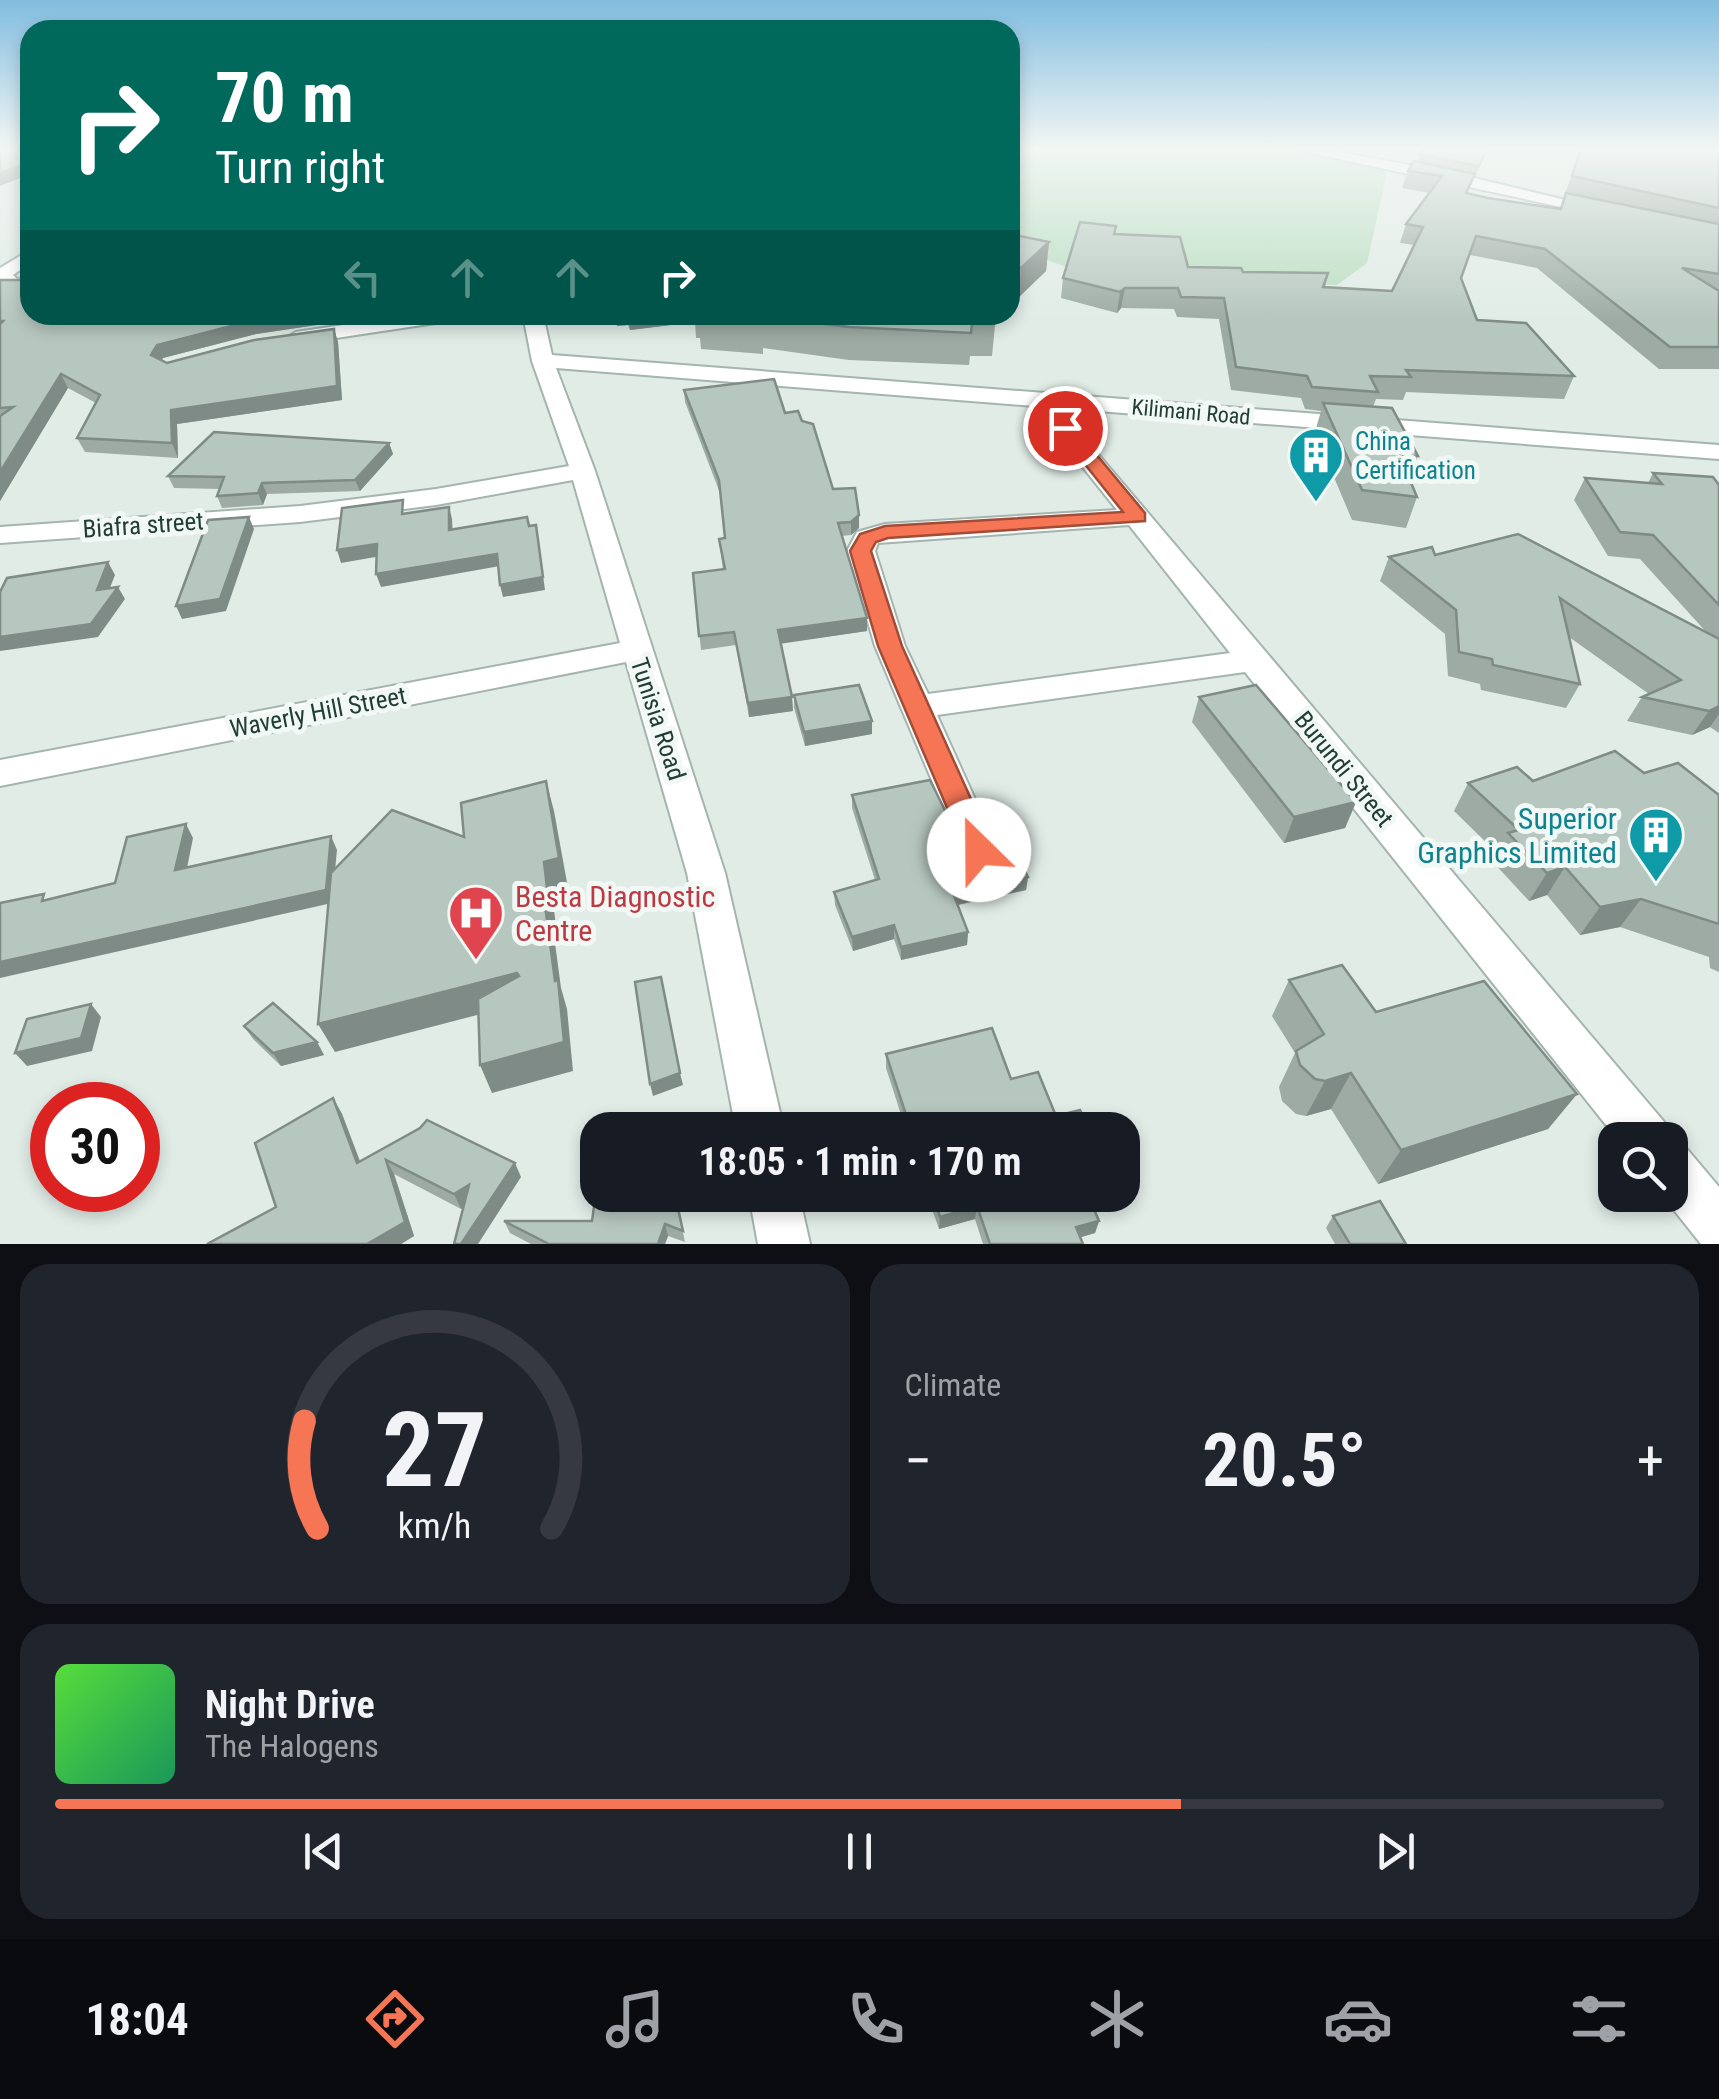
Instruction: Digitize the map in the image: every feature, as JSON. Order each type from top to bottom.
[{"type":"street","points":[[1583,206],[1626,216]]},
{"type":"street","points":[[18,286],[2,275],[20,262]]},
{"type":"street","points":[[272,342],[383,325]]},
{"type":"street","name":"Tunisia Road","points":[[535,325],[543,361],[582,471],[706,873],[756,1112]]},
{"type":"street","name":"Kilimani Road","points":[[543,361],[1719,452]]},
{"type":"street","name":"Burundi Street","points":[[1040,399],[1633,1122]]},
{"type":"street","name":"Biafra street","points":[[0,535],[300,514],[582,471]]},
{"type":"street","points":[[979,850],[890,646],[861,551],[867,538],[885,532],[1138,517]]},
{"type":"street","name":"Waverly Hill Street","points":[[0,773],[636,650]]},
{"type":"street","points":[[918,707],[1255,660]]},
{"type":"street","points":[[1688,1188],[1719,1226]]},
{"type":"street","points":[[777,1212],[784,1244]]},
{"type":"green space","points":[[1020,206],[1379,206],[1367,263],[1337,285],[1109,282],[1020,251]]},
{"type":"building","points":[[1419,206],[1630,206],[1719,224],[1719,274],[1682,268],[1719,291],[1719,347],[1670,347],[1545,249],[1476,236],[1461,278],[1477,320],[1526,323],[1574,376],[1406,370],[1411,377],[1370,376],[1378,392],[1312,387],[1307,376],[1236,367],[1224,298],[1181,297],[1178,288],[1125,288],[1120,292],[1063,278],[1080,222],[1116,226],[1114,234],[1180,237],[1188,267],[1328,273],[1323,287],[1392,291],[1423,227],[1406,224]]},
{"type":"building","points":[[1020,236],[1049,242],[1021,268]]},
{"type":"building","points":[[0,280],[20,280],[20,325],[235,325],[157,345],[151,355],[167,363],[254,340],[334,329],[337,386],[171,410],[172,443],[77,438],[100,395],[61,374],[0,472],[0,416],[13,407],[0,408]]},
{"type":"building","points":[[833,325],[972,325],[971,333]]},
{"type":"building","points":[[774,379],[785,413],[798,411],[802,421],[813,424],[833,489],[855,488],[859,515],[851,522],[838,523],[867,618],[778,630],[792,697],[748,703],[734,632],[699,636],[693,573],[725,569],[719,539],[725,538],[719,480],[684,390]]},
{"type":"building","points":[[1323,403],[1392,408],[1418,456],[1400,456],[1417,497],[1362,490]]},
{"type":"building","points":[[214,432],[389,443],[355,480],[262,483],[258,493],[217,496],[224,477],[168,476]]},
{"type":"building","points":[[1653,473],[1713,477],[1719,485],[1719,605],[1653,535],[1620,532],[1585,478],[1662,484]]},
{"type":"building","points":[[403,500],[402,514],[449,507],[449,530],[527,517],[529,526],[536,525],[543,577],[500,585],[497,554],[376,574],[377,544],[337,550],[342,508]]},
{"type":"building","points":[[249,517],[220,599],[176,606],[208,520]]},
{"type":"building","points":[[1518,534],[1719,639],[1719,706],[1709,711],[1642,697],[1681,680],[1560,598],[1580,684],[1493,665],[1492,659],[1459,652],[1456,610],[1389,557],[1432,547],[1435,555]]},
{"type":"building","points":[[108,562],[97,590],[118,587],[91,624],[0,637],[0,592],[7,578]]},
{"type":"building","points":[[859,685],[872,721],[804,732],[794,695]]},
{"type":"building","points":[[1256,685],[1356,802],[1294,817],[1199,697]]},
{"type":"building","points":[[1615,751],[1644,773],[1678,763],[1719,795],[1719,924],[1641,899],[1600,907],[1565,867],[1547,873],[1508,833],[1519,830],[1468,783],[1517,767],[1533,781]]},
{"type":"building","points":[[930,780],[964,849],[979,855],[995,851],[1006,833],[1028,877],[953,893],[968,932],[901,947],[894,925],[852,937],[834,892],[879,879],[852,795]]},
{"type":"building","points":[[546,781],[559,858],[544,862],[548,897],[544,898],[564,1042],[480,1065],[478,999],[519,976],[517,973],[318,1024],[331,873],[392,810],[464,837],[461,803]]},
{"type":"building","points":[[186,824],[175,870],[331,836],[326,890],[0,962],[0,903],[44,894],[42,901],[115,883],[127,837]]},
{"type":"building","points":[[1342,965],[1376,1012],[1484,981],[1577,1094],[1401,1150],[1351,1073],[1325,1081],[1315,1079],[1300,1065],[1296,1051],[1324,1034],[1289,980]]},
{"type":"building","points":[[661,977],[680,1073],[650,1084],[635,982]]},
{"type":"building","points":[[273,1003],[317,1042],[273,1053],[244,1026]]},
{"type":"building","points":[[91,1004],[81,1038],[15,1053],[27,1019]]},
{"type":"building","points":[[992,1028],[1011,1079],[1038,1072],[1054,1112],[905,1112],[886,1054]]},
{"type":"building","points":[[333,1098],[357,1163],[420,1128],[427,1120],[515,1163],[461,1244],[454,1244],[469,1185],[454,1194],[386,1160],[405,1222],[367,1244],[207,1244],[276,1207],[255,1143]]},
{"type":"building","points":[[1380,1201],[1406,1244],[1350,1244],[1333,1216]]},
{"type":"building","points":[[593,1212],[679,1212],[683,1231],[665,1224],[658,1244],[549,1244],[504,1221],[592,1221]]},
{"type":"building","points":[[979,1212],[1095,1212],[1099,1221],[1076,1227],[1083,1244],[990,1244]]},
{"type":"place","name":"China Certification","points":[[1316,504]]},
{"type":"place","name":"Superior Graphics Limited","points":[[1656,884]]},
{"type":"place","name":"Besta Diagnostic Centre","points":[[476,962]]},
{"type":"route","points":[[979,850],[890,646],[861,551],[867,538],[885,532],[1138,517],[1065,428]]}]
